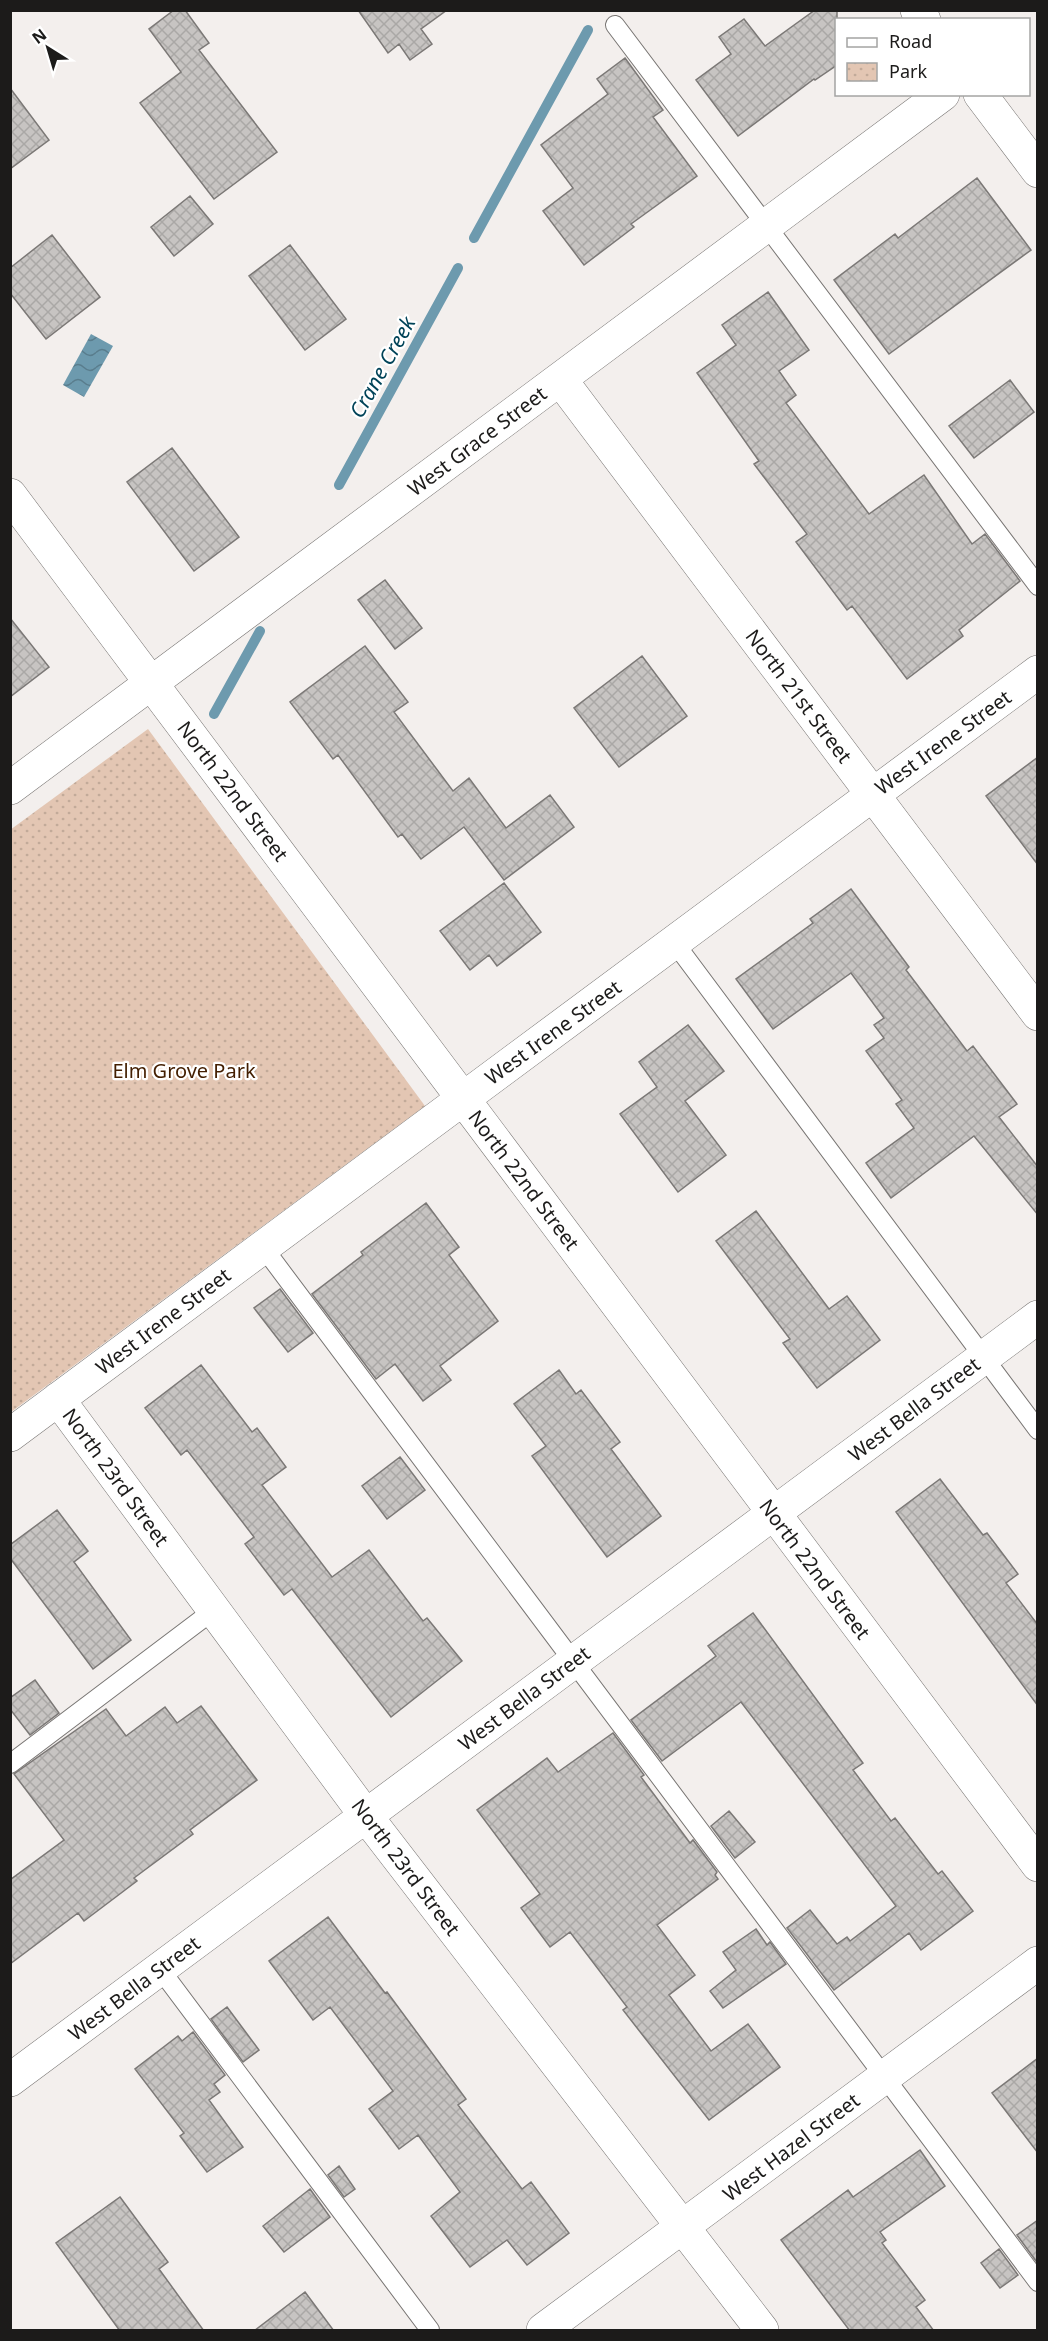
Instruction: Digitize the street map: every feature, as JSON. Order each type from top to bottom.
[{"type":"street","name":"West Grace Street","points":[[10,788],[940,96]]},
{"type":"street","points":[[982,96],[1038,171]]},
{"type":"street","name":"North 21st Street","points":[[560,379],[1038,1014]]},
{"type":"street","name":"North 22nd Street","points":[[10,495],[1038,1865]]},
{"type":"street","name":"West Irene Street","points":[[10,1435],[1038,672]]},
{"type":"street","name":"West Bella Street","points":[[10,2080],[1038,1317]]},
{"type":"street","name":"North 23rd Street","points":[[58,1399],[366,1816],[762,2331]]},
{"type":"street","name":"West Hazel Street","points":[[543,2331],[1038,1963]]},
{"type":"lane","points":[[615,25],[1038,586]]},
{"type":"lane","points":[[674,942],[1038,1430]]},
{"type":"lane","points":[[263,1246],[1038,2282]]},
{"type":"lane","points":[[10,1764],[214,1610]]},
{"type":"lane","points":[[160,1969],[430,2331]]},
{"type":"green space","name":"Elm Grove Park","points":[[148,729],[425,1106],[11,1412],[10,830]]},
{"type":"water","points":[[91,334],[113,346],[84,397],[63,385]]},
{"type":"building","points":[[174,10],[185,10],[209,43],[199,50],[277,152],[214,199],[140,103],[181,72],[149,29]]},
{"type":"building","points":[[358,10],[447,10],[421,29],[432,44],[410,60],[399,44],[388,53]]},
{"type":"building","points":[[815,10],[837,10],[835,66],[814,79],[738,136],[696,80],[731,54],[719,37],[744,19],[765,46]]},
{"type":"building","points":[[625,58],[663,110],[653,117],[697,176],[631,224],[634,227],[584,265],[543,211],[573,188],[541,145],[608,94],[597,79]]},
{"type":"building","points":[[10,88],[49,140],[10,169]]},
{"type":"building","points":[[977,178],[1031,250],[889,354],[834,280],[895,234],[898,238]]},
{"type":"building","points":[[190,196],[213,224],[174,256],[151,227]]},
{"type":"building","points":[[52,235],[100,297],[46,339],[10,293],[10,268]]},
{"type":"building","points":[[290,245],[346,319],[305,350],[249,276]]},
{"type":"building","points":[[768,292],[809,350],[779,371],[796,395],[786,403],[869,514],[924,475],[972,544],[985,534],[1020,581],[959,630],[963,636],[907,679],[852,606],[847,610],[796,542],[807,534],[754,464],[759,461],[697,373],[736,345],[722,325]]},
{"type":"building","points":[[1010,380],[1034,412],[974,458],[949,426]]},
{"type":"building","points":[[172,448],[239,537],[194,571],[127,482]]},
{"type":"building","points":[[385,580],[422,628],[395,649],[358,600]]},
{"type":"building","points":[[10,618],[49,667],[10,697]]},
{"type":"building","points":[[365,646],[408,702],[394,712],[453,791],[469,778],[506,828],[550,795],[574,827],[504,880],[464,827],[421,859],[402,834],[398,837],[338,755],[333,759],[290,702]]},
{"type":"building","points":[[642,656],[687,716],[619,767],[574,708]]},
{"type":"building","points":[[1038,757],[1038,865],[986,796]]},
{"type":"building","points":[[504,883],[541,932],[497,966],[489,955],[470,970],[440,931]]},
{"type":"building","points":[[851,889],[909,967],[906,970],[967,1051],[973,1046],[1017,1104],[999,1117],[1038,1167],[1038,1215],[974,1136],[891,1198],[866,1163],[914,1128],[896,1104],[902,1100],[866,1051],[884,1038],[874,1025],[884,1018],[851,973],[773,1029],[736,979],[813,923],[810,919]]},
{"type":"building","points":[[688,1025],[724,1071],[685,1101],[726,1155],[678,1192],[620,1114],[657,1087],[639,1062]]},
{"type":"building","points":[[426,1203],[459,1247],[449,1255],[498,1321],[440,1366],[451,1380],[423,1401],[395,1364],[376,1379],[312,1294],[363,1255],[361,1252]]},
{"type":"building","points":[[756,1211],[829,1309],[847,1296],[880,1340],[817,1388],[783,1343],[790,1339],[716,1241]]},
{"type":"building","points":[[280,1289],[313,1333],[288,1352],[254,1308]]},
{"type":"building","points":[[201,1365],[252,1432],[257,1428],[286,1467],[262,1485],[332,1577],[369,1550],[423,1621],[427,1618],[462,1661],[391,1717],[292,1589],[284,1595],[245,1544],[254,1537],[187,1450],[181,1455],[145,1408]]},
{"type":"building","points":[[559,1370],[576,1394],[581,1390],[620,1442],[611,1449],[661,1516],[607,1557],[532,1456],[546,1446],[514,1404]]},
{"type":"building","points":[[400,1457],[425,1490],[387,1519],[362,1486]]},
{"type":"building","points":[[940,1479],[983,1535],[987,1533],[1018,1574],[1006,1583],[1038,1625],[1038,1706],[896,1512]]},
{"type":"building","points":[[57,1510],[88,1551],[74,1562],[131,1640],[93,1669],[10,1558],[10,1545]]},
{"type":"building","points":[[753,1613],[863,1763],[853,1770],[891,1821],[895,1818],[938,1874],[942,1871],[973,1911],[921,1950],[909,1933],[834,1990],[787,1928],[810,1910],[837,1944],[847,1937],[850,1941],[896,1906],[741,1702],[662,1761],[631,1720],[716,1656],[708,1646]]},
{"type":"building","points":[[35,1680],[59,1713],[30,1735],[10,1709],[10,1698]]},
{"type":"building","points":[[201,1706],[257,1780],[190,1830],[193,1834],[134,1878],[137,1881],[84,1921],[78,1913],[10,1964],[10,1880],[64,1840],[14,1774],[106,1709],[126,1736],[165,1707],[177,1723]]},
{"type":"building","points":[[613,1733],[644,1775],[641,1777],[690,1843],[693,1840],[717,1872],[715,1875],[718,1879],[657,1925],[695,1975],[669,1995],[711,2051],[748,2024],[780,2067],[709,2120],[623,2010],[627,2007],[570,1932],[550,1947],[521,1908],[540,1894],[477,1810],[547,1758],[558,1772]]},
{"type":"building","points":[[729,1811],[755,1842],[735,1858],[711,1826]]},
{"type":"building","points":[[328,1917],[466,2099],[458,2105],[522,2189],[531,2182],[569,2233],[527,2265],[507,2240],[470,2267],[431,2216],[460,2192],[418,2135],[399,2149],[369,2109],[393,2091],[330,2007],[313,2020],[269,1961]]},
{"type":"building","points":[[756,1929],[767,1945],[770,1942],[786,1964],[723,2008],[710,1991],[736,1970],[723,1952]]},
{"type":"building","points":[[227,2007],[259,2050],[243,2062],[211,2019]]},
{"type":"building","points":[[193,2032],[225,2075],[214,2084],[220,2092],[209,2100],[243,2147],[207,2172],[180,2136],[184,2133],[135,2069],[178,2036],[182,2041]]},
{"type":"building","points":[[1038,2058],[1038,2153],[992,2093]]},
{"type":"building","points":[[920,2150],[945,2186],[880,2232],[886,2240],[882,2243],[925,2300],[916,2307],[934,2331],[850,2331],[781,2240],[848,2190],[853,2197]]},
{"type":"building","points":[[339,2166],[355,2189],[344,2197],[328,2175]]},
{"type":"building","points":[[310,2189],[330,2217],[284,2252],[263,2226]]},
{"type":"building","points":[[120,2197],[168,2262],[159,2269],[204,2331],[120,2331],[56,2243]]},
{"type":"building","points":[[1038,2220],[1038,2260],[1036,2261],[1017,2235]]},
{"type":"building","points":[[999,2249],[1018,2275],[1000,2288],[981,2263]]},
{"type":"building","points":[[305,2292],[334,2331],[254,2331]]},
{"type":"waterway","name":"Crane Creek","points":[[474,238],[588,30]]},
{"type":"waterway","name":"Crane Creek","points":[[339,485],[458,268]]},
{"type":"waterway","name":"Crane Creek","points":[[214,714],[260,631]]}]
